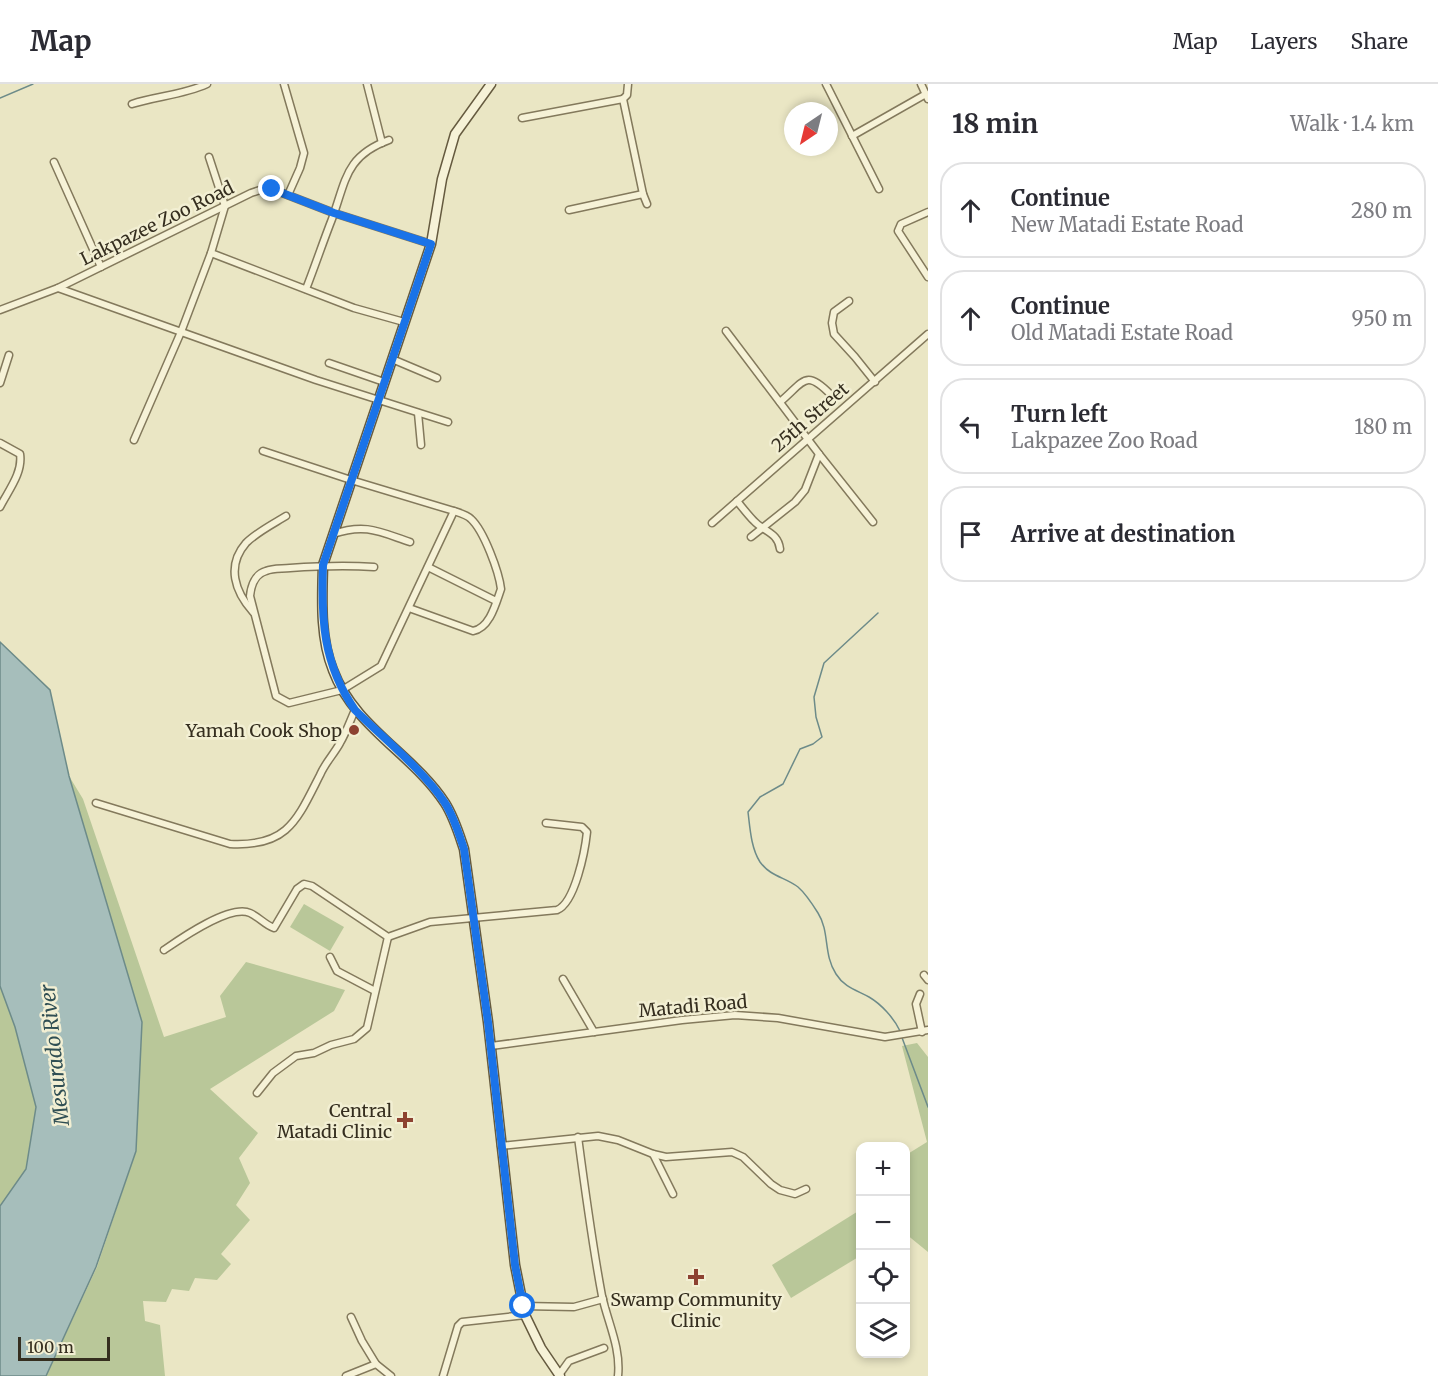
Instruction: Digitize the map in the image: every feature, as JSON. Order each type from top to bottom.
[{"type":"street","points":[[132,104],[172,93],[192,91],[207,84]]},
{"type":"street","points":[[284,84],[304,153],[288,195]]},
{"type":"street","points":[[367,84],[381,143]]},
{"type":"street","points":[[491,84],[455,134],[442,179],[431,244],[323,565],[324,632],[332,669],[342,690],[355,710],[432,786],[446,804],[464,849],[491,1046],[515,1265],[525,1315],[541,1348],[560,1376],[569,1361],[604,1348]]},
{"type":"street","points":[[522,117],[623,99],[627,95],[628,84]]},
{"type":"street","points":[[826,84],[879,189]]},
{"type":"street","points":[[852,136],[927,97],[921,84]]},
{"type":"street","points":[[623,99],[647,204]]},
{"type":"street","points":[[306,289],[350,169],[368,150],[389,140]]},
{"type":"street","points":[[134,441],[181,332],[211,253],[225,207],[209,157]]},
{"type":"street","points":[[54,162],[101,267]]},
{"type":"street","name":"Lakpazee Zoo Road","points":[[0,310],[58,288],[259,189],[266,188],[288,195],[334,213],[431,244]]},
{"type":"street","points":[[569,210],[643,194]]},
{"type":"street","points":[[928,212],[901,224],[898,231],[928,277]]},
{"type":"street","points":[[211,253],[354,308],[404,322]]},
{"type":"street","points":[[58,288],[379,401],[448,422]]},
{"type":"street","points":[[849,300],[834,312],[832,323],[834,334],[875,382]]},
{"type":"street","points":[[726,331],[873,522]]},
{"type":"street","name":"25th Street","points":[[712,523],[928,334]]},
{"type":"street","points":[[0,383],[9,355]]},
{"type":"street","points":[[392,359],[437,378]]},
{"type":"street","points":[[329,363],[384,382]]},
{"type":"street","points":[[780,402],[806,380],[813,379],[819,382],[831,394]]},
{"type":"street","points":[[418,413],[421,445]]},
{"type":"street","points":[[0,443],[20,454],[21,462],[18,473],[0,507]]},
{"type":"street","points":[[263,451],[454,511],[472,520],[492,556],[501,589],[483,627],[472,631],[409,608]]},
{"type":"street","points":[[751,537],[795,502],[805,490],[819,454]]},
{"type":"street","points":[[737,501],[755,523],[774,535],[779,541],[780,549]]},
{"type":"street","points":[[374,567],[337,564],[266,571],[261,573],[250,588],[254,614],[276,696],[280,699],[294,703],[342,690],[381,666],[454,511]]},
{"type":"street","points":[[254,614],[237,589],[235,581],[237,558],[253,537],[286,516]]},
{"type":"street","points":[[333,534],[349,529],[369,528],[410,542]]},
{"type":"street","points":[[428,567],[496,601]]},
{"type":"street","points":[[96,803],[230,844],[272,840],[299,815],[306,805],[320,773],[339,746],[355,710]]},
{"type":"street","points":[[388,937],[421,924],[557,910],[565,905],[575,885],[587,832],[582,827],[546,823]]},
{"type":"street","points":[[164,950],[203,924],[239,912],[249,913],[274,928],[297,889],[304,884],[312,886],[388,937]]},
{"type":"street","points":[[257,1093],[273,1073],[296,1056],[314,1053],[358,1036],[369,1023],[388,937]]},
{"type":"street","points":[[330,957],[336,971],[375,991]]},
{"type":"street","points":[[563,979],[594,1032]]},
{"type":"street","points":[[920,994],[916,1004],[925,1031]]},
{"type":"street","name":"Matadi Road","points":[[491,1046],[709,1016],[778,1018],[885,1037],[925,1031]]},
{"type":"street","points":[[501,1146],[597,1136],[618,1140],[653,1154],[666,1156],[732,1152],[743,1157],[780,1190],[795,1194],[806,1189]]},
{"type":"street","points":[[578,1137],[594,1254],[603,1299],[620,1360],[618,1376]]},
{"type":"street","points":[[653,1154],[673,1194]]},
{"type":"street","points":[[523,1306],[574,1307],[603,1299]]},
{"type":"street","points":[[443,1376],[458,1326],[462,1322],[525,1315]]},
{"type":"street","points":[[351,1317],[376,1364],[391,1376]]},
{"type":"street","points":[[346,1376],[376,1364]]},
{"type":"green space","points":[[69,776],[83,799],[164,1037],[226,1017],[220,996],[246,962],[345,990],[334,1011],[210,1089],[258,1133],[239,1158],[250,1183],[236,1205],[250,1220],[221,1254],[231,1264],[217,1280],[195,1278],[189,1291],[172,1289],[166,1302],[143,1301],[145,1321],[160,1325],[165,1376],[46,1376],[97,1267],[136,1151],[142,1022]]},
{"type":"green space","points":[[304,904],[344,927],[330,951],[290,927]]},
{"type":"green space","points":[[0,986],[15,1027],[36,1107],[26,1169],[0,1206]]},
{"type":"green space","points":[[917,1043],[928,1057],[928,1252],[910,1237],[910,1153],[927,1142],[902,1046]]},
{"type":"green space","points":[[856,1212],[856,1258],[791,1298],[772,1265]]},
{"type":"water","name":"Mesurado River","points":[[0,642],[50,690],[69,776],[142,1022],[136,1151],[96,1267],[46,1376],[0,1376],[0,1206],[26,1169],[36,1107],[15,1027],[0,986]]},
{"type":"waterway","points":[[0,98],[33,84]]},
{"type":"waterway","points":[[878,613],[824,663],[814,697],[816,717],[822,737],[813,744],[800,749],[783,784],[760,797],[748,812],[751,838],[760,862],[773,874],[798,887],[822,920],[829,959],[836,974],[847,985],[878,1003],[891,1016],[900,1031]]},
{"type":"waterway","points":[[901,1035],[928,1107]]},
{"type":"place","name":"Yamah Cook Shop","points":[[354,730]]},
{"type":"place","name":"Central Matadi Clinic","points":[[405,1120]]},
{"type":"place","name":"Swamp Community Clinic","points":[[696,1277]]},
{"type":"route","points":[[272,189],[334,213],[431,244],[323,565],[324,632],[332,669],[347,698],[355,710],[432,786],[446,804],[464,849],[488,1022],[515,1265],[523,1306]]}]
